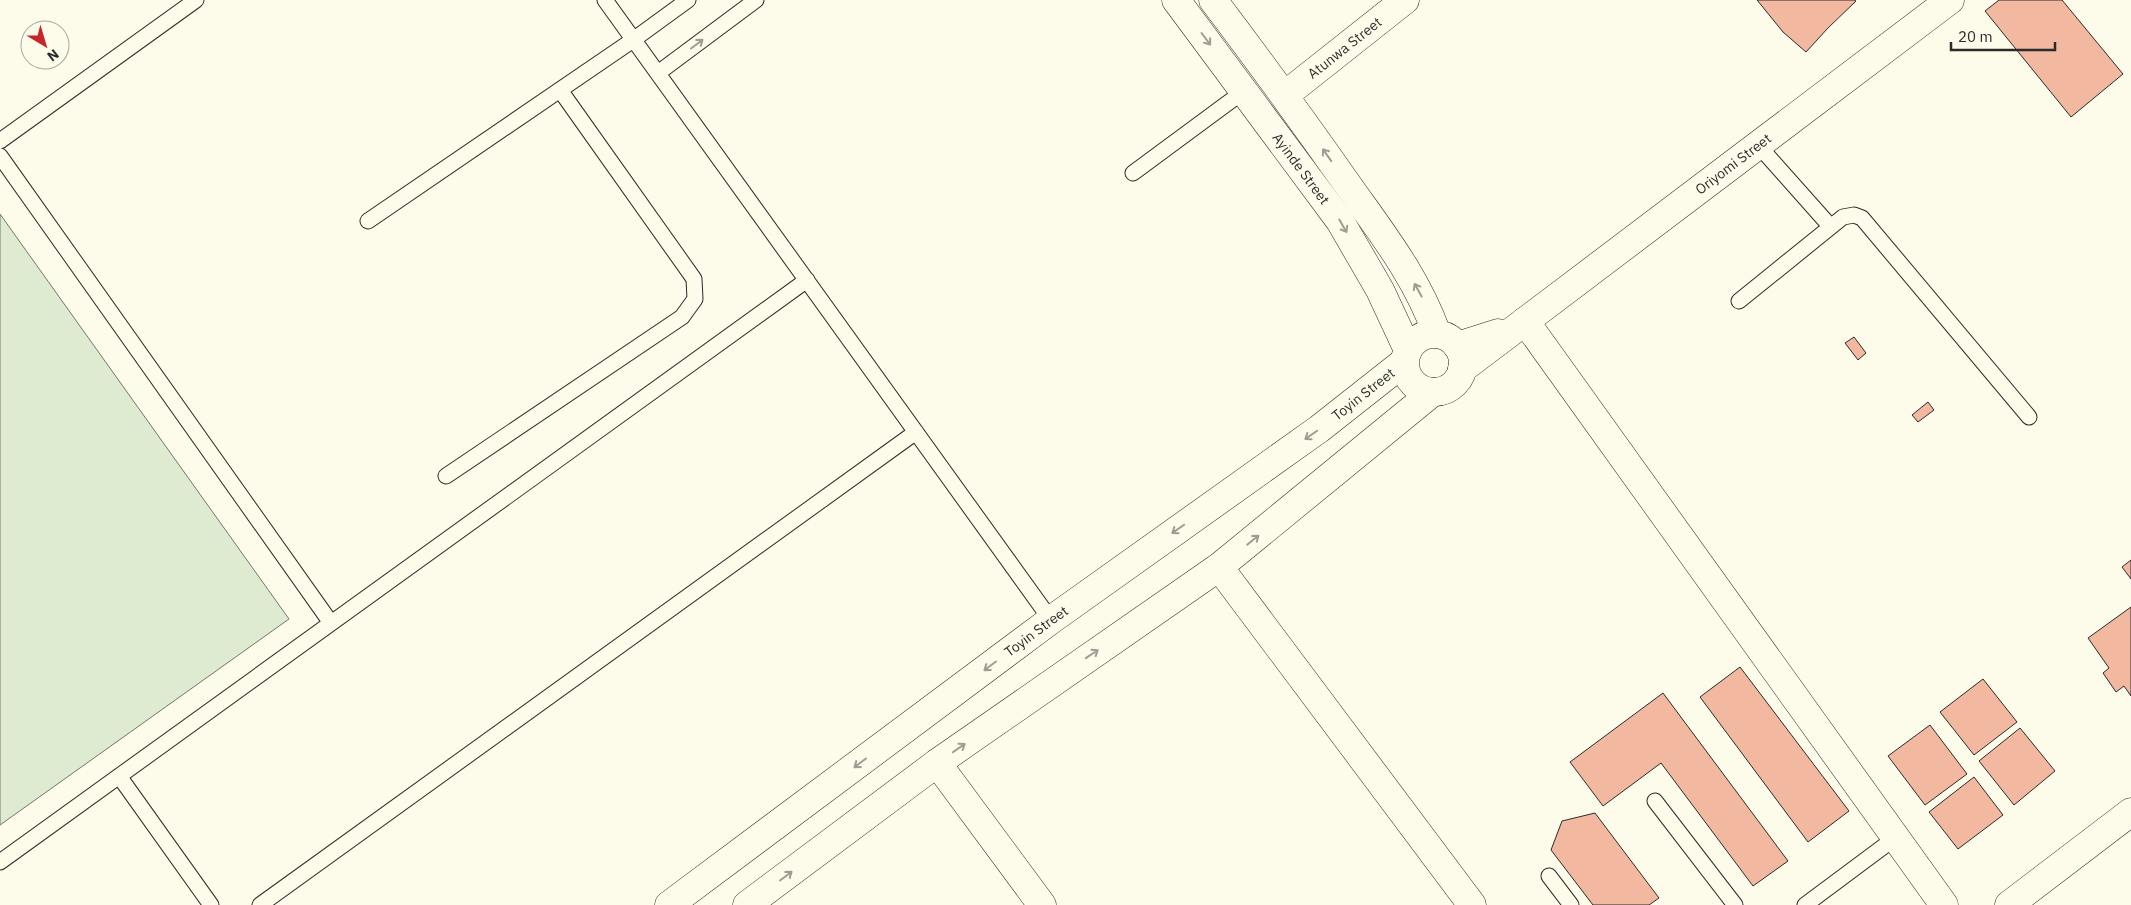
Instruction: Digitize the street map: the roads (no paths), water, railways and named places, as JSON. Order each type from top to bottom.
[{"type":"street","name":"Ayinde Street","points":[[1176,0],[1340,221],[1384,298],[1406,356]]},
{"type":"street","name":"Ayinde Street","points":[[1213,0],[1285,95],[1404,264],[1452,350]]},
{"type":"street","name":"Atunwa Street","points":[[1285,95],[1405,0]]},
{"type":"street","name":"Oriyomi Street","points":[[1520,324],[1950,0]]},
{"type":"street","points":[[1452,350],[1457,381],[1446,389],[1433,392],[1421,390],[1412,383],[1406,374],[1406,356],[1420,338],[1452,350],[1520,324],[1944,905]]},
{"type":"street","name":"Toyin Street","points":[[669,905],[1051,620],[1320,429],[1406,356]]},
{"type":"street","points":[[747,905],[937,763],[1219,567],[1433,392]]},
{"type":"street","points":[[1219,567],[1472,905]]},
{"type":"street","points":[[937,763],[1042,905]]},
{"type":"street","points":[[2009,905],[2131,812]]},
{"type":"lane","points":[[0,141],[196,0]]},
{"type":"lane","points":[[605,0],[1051,620]]},
{"type":"lane","points":[[368,221],[633,40],[688,0]]},
{"type":"lane","points":[[658,73],[756,0]]},
{"type":"lane","points":[[446,476],[682,317],[695,299],[694,279],[560,90]]},
{"type":"lane","points":[[1133,173],[1244,91]]},
{"type":"lane","points":[[1758,145],[1830,226]]},
{"type":"lane","points":[[0,156],[331,623]]},
{"type":"lane","points":[[1739,301],[1843,217],[1854,215],[1862,218],[2029,417]]},
{"type":"lane","points":[[0,862],[807,280]]},
{"type":"lane","points":[[260,905],[916,432]]},
{"type":"lane","points":[[119,776],[211,905]]},
{"type":"lane","points":[[1655,801],[1735,905]]},
{"type":"lane","points":[[1805,905],[1895,838]]},
{"type":"lane","points":[[1549,876],[1571,905]]}]
